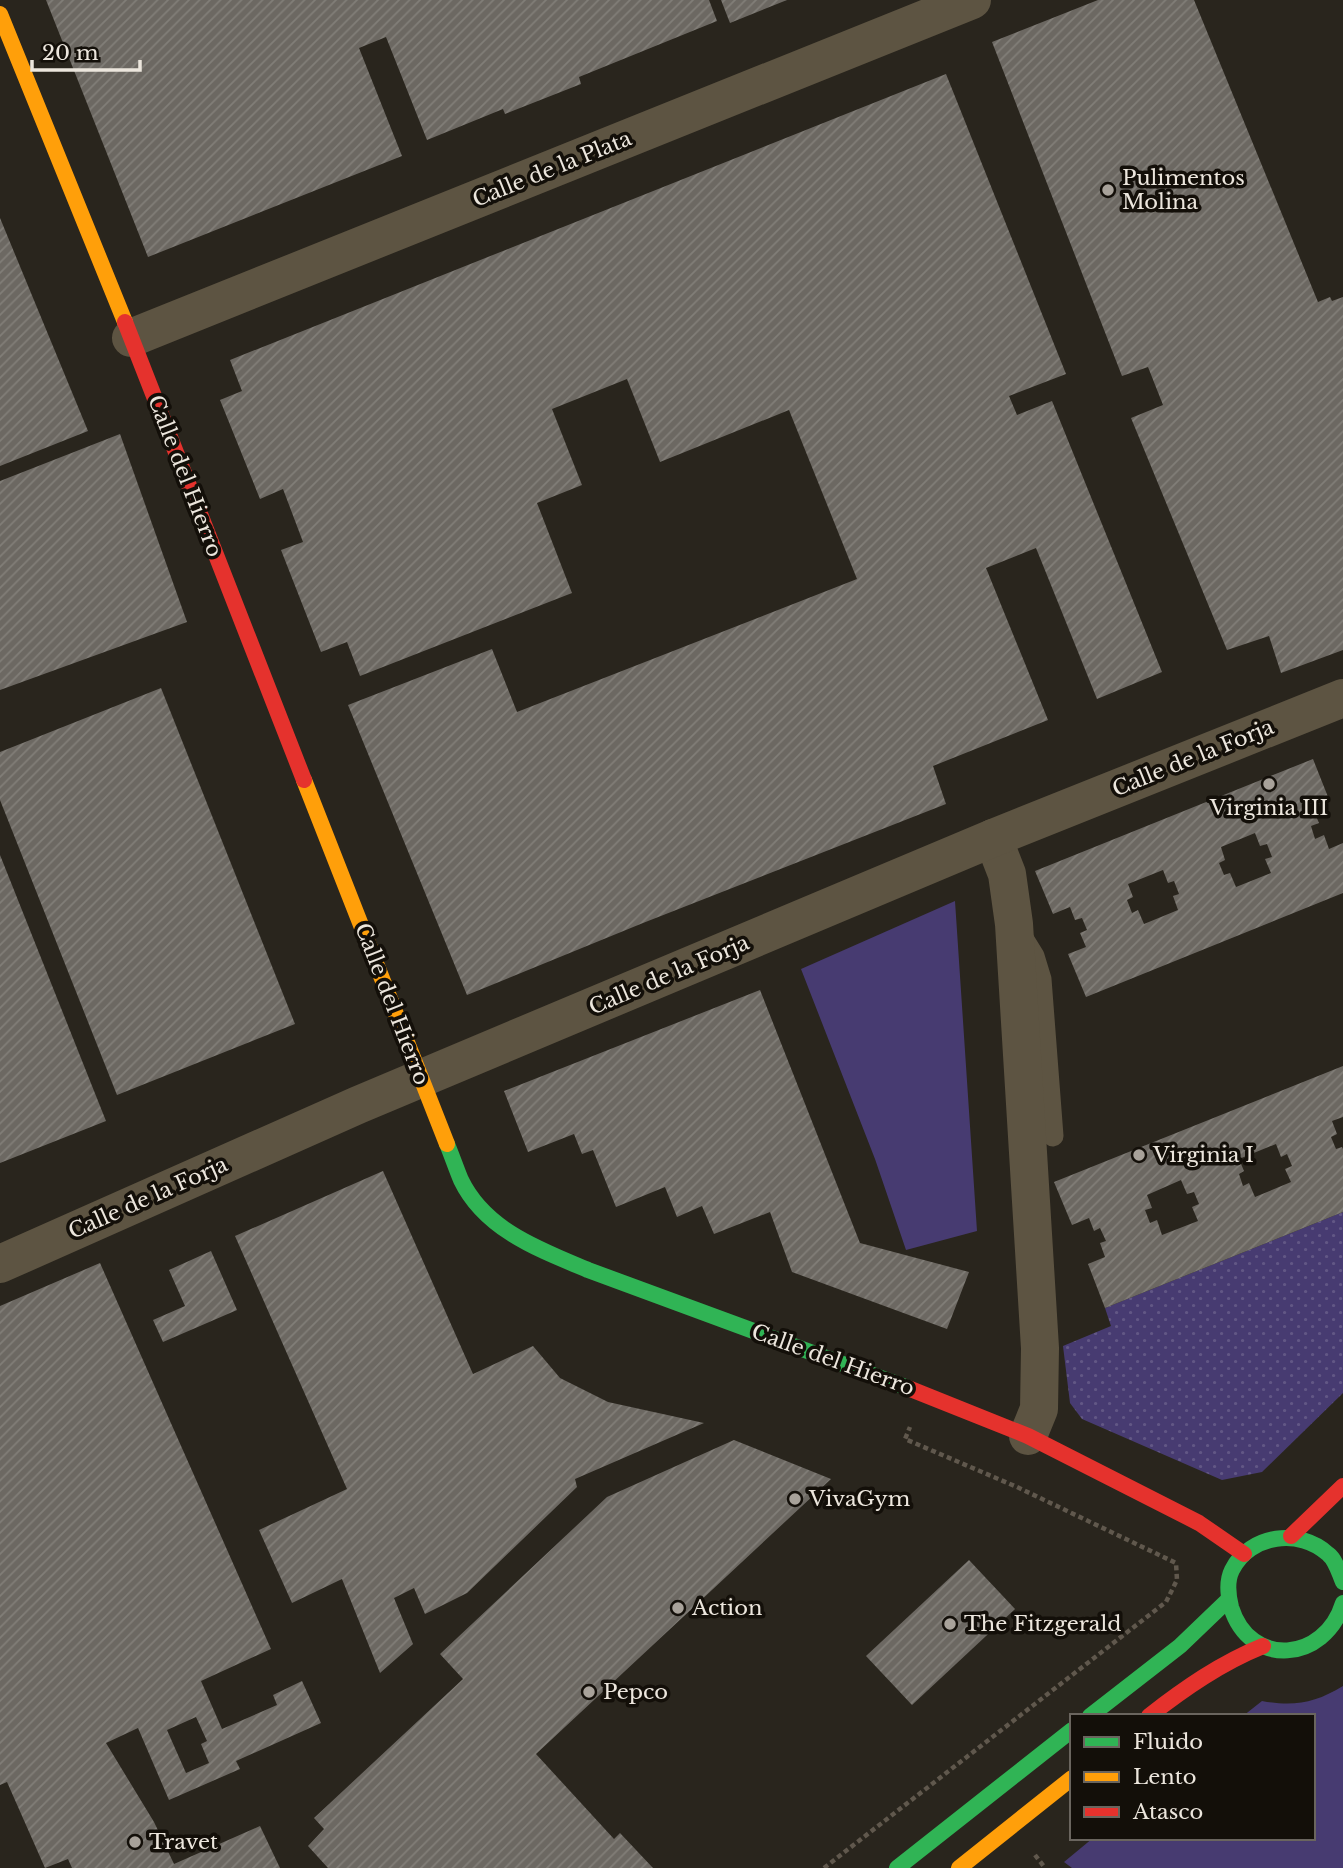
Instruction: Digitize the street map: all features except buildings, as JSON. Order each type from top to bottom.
[{"type":"street","name":"Calle de la Plata","points":[[131,338],[972,0]]},
{"type":"street","name":"Calle del Hierro","points":[[0,14],[131,338],[397,1014],[420,1079],[462,1182],[481,1208],[502,1229],[541,1250],[588,1270],[923,1393],[1028,1436],[1199,1523],[1244,1554]]},
{"type":"street","name":"Calle de la Forja","points":[[0,1264],[420,1079],[993,838],[1343,698]]},
{"type":"street","points":[[993,838],[1007,874],[1014,925],[1040,1348],[1039,1409],[1028,1436]]},
{"type":"street","points":[[1291,1536],[1343,1486]]},
{"type":"street","points":[[1341,1617],[1322,1639],[1302,1649],[1280,1651],[1263,1646],[1250,1638],[1232,1614],[1228,1599],[1233,1569],[1255,1545],[1271,1538],[1291,1536],[1318,1544],[1340,1562],[1343,1582]]},
{"type":"street","points":[[1093,1714],[1183,1643],[1214,1616],[1228,1599]]},
{"type":"street","points":[[1152,1714],[1193,1681],[1236,1656],[1263,1646]]},
{"type":"street","points":[[897,1868],[1070,1732]]},
{"type":"street","points":[[959,1868],[1070,1780]]},
{"type":"lane","points":[[1014,925],[1034,956],[1041,979],[1053,1136]]},
{"type":"path","points":[[824,1868],[1166,1602],[1177,1580],[1177,1563],[1017,1487],[905,1439]]},
{"type":"path","points":[[1034,1855],[1045,1868]]},
{"type":"shaded area","points":[[955,901],[977,1231],[906,1250],[875,1159],[801,969]]},
{"type":"shaded area","points":[[1343,1212],[1343,1393],[1262,1472],[1222,1480],[1082,1419],[1070,1403],[1063,1346],[1111,1326],[1105,1308]]},
{"type":"shaded area","points":[[1343,1686],[1343,1868],[1072,1868],[1064,1862],[1091,1840],[1315,1840],[1315,1714],[1246,1714],[1262,1701],[1284,1704],[1314,1700]]},
{"type":"traffic: fast","points":[[447,1144],[471,1197],[499,1225],[533,1246],[588,1270],[908,1388]]},
{"type":"traffic: fast","points":[[1343,1582],[1328,1554],[1304,1540],[1290,1538],[1263,1542],[1251,1549],[1240,1558],[1232,1570],[1228,1588],[1231,1607],[1241,1627],[1254,1641],[1270,1649],[1305,1647],[1321,1637],[1334,1623],[1343,1603]]},
{"type":"traffic: fast","points":[[1093,1714],[1180,1646],[1229,1599]]},
{"type":"traffic: fast","points":[[897,1868],[1070,1732]]},
{"type":"traffic: slow","points":[[0,14],[125,322]]},
{"type":"traffic: slow","points":[[304,780],[447,1144]]},
{"type":"traffic: slow","points":[[959,1868],[1070,1780]]},
{"type":"traffic: jam","points":[[125,322],[304,780]]},
{"type":"traffic: jam","points":[[908,1388],[1028,1436],[1199,1523],[1244,1554]]},
{"type":"traffic: jam","points":[[1291,1536],[1343,1486]]},
{"type":"traffic: jam","points":[[1152,1714],[1204,1677],[1263,1646]]},
{"type":"place","name":"Pulimentos Molina","points":[[1108,190]]},
{"type":"place","name":"Virginia III","points":[[1269,784]]},
{"type":"place","name":"Virginia I","points":[[1139,1155]]},
{"type":"place","name":"VivaGym","points":[[795,1499]]},
{"type":"place","name":"Action","points":[[678,1608]]},
{"type":"place","name":"The Fitzgerald","points":[[950,1624]]},
{"type":"place","name":"Pepco","points":[[589,1692]]},
{"type":"place","name":"Travet","points":[[135,1842]]}]
